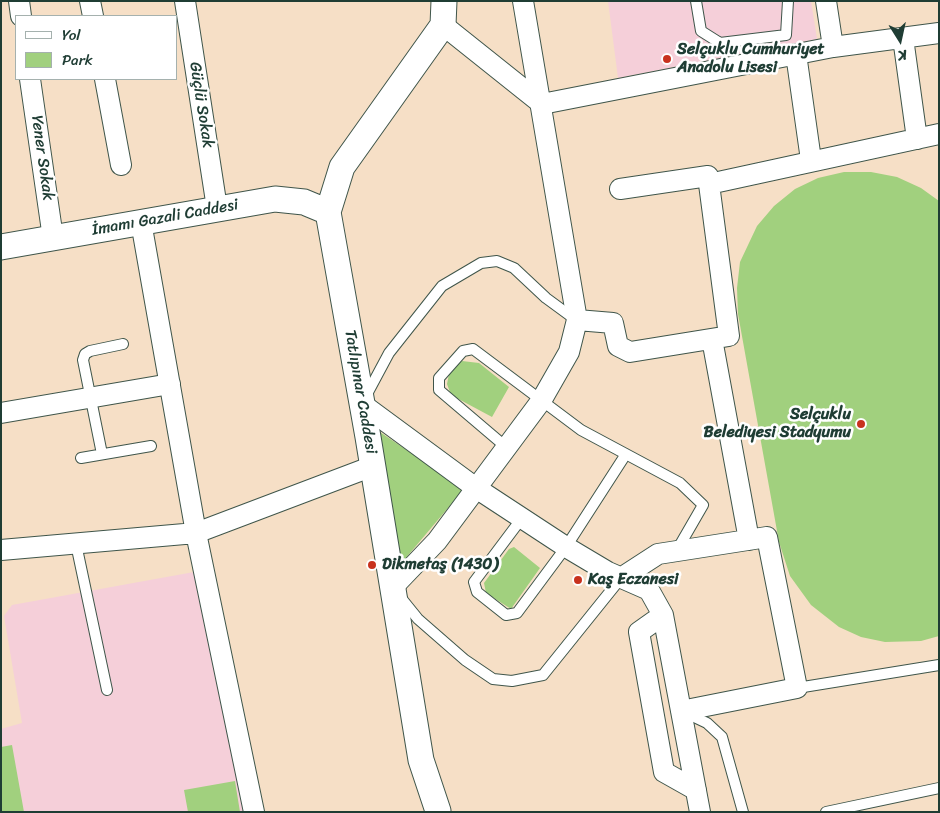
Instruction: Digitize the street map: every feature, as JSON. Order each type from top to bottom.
[{"type":"street","points":[[19,1],[21,15]]},
{"type":"street","points":[[90,1],[93,15]]},
{"type":"street","name":"Güçlü Sokak","points":[[185,1],[217,208]]},
{"type":"street","points":[[393,587],[437,541],[541,401],[569,352],[577,320],[542,104],[523,1]]},
{"type":"street","points":[[826,1],[833,47]]},
{"type":"street","points":[[443,13],[542,104]]},
{"type":"street","name":"Tatlıpınar Caddesi","points":[[438,812],[421,760],[373,466],[328,212],[342,167],[443,13]]},
{"type":"street","points":[[542,104],[833,47],[939,33]]},
{"type":"street","points":[[903,38],[916,139]]},
{"type":"street","points":[[796,54],[811,160]]},
{"type":"street","name":"Yener Sokak","points":[[30,80],[53,238]]},
{"type":"street","points":[[105,80],[122,165]]},
{"type":"street","points":[[709,184],[811,160],[939,134]]},
{"type":"street","points":[[577,320],[613,323],[618,346],[630,352],[729,336],[708,176],[620,189]]},
{"type":"street","name":"İmamı Gazali Caddesi","points":[[1,248],[261,201],[290,199],[317,206],[328,212]]},
{"type":"street","points":[[141,222],[196,533],[254,812]]},
{"type":"street","points":[[712,339],[749,540]]},
{"type":"street","points":[[1,413],[170,384]]},
{"type":"street","points":[[362,404],[476,488],[566,547],[621,578],[649,590],[663,615],[700,812]]},
{"type":"street","points":[[1,550],[196,533],[373,466]]},
{"type":"street","points":[[621,578],[658,554],[767,537],[797,688],[681,711]]},
{"type":"street","points":[[663,615],[639,632],[664,772],[696,790]]},
{"type":"lane","points":[[696,1],[701,31],[720,43],[786,35],[788,1]]},
{"type":"lane","points":[[362,404],[390,353],[442,286],[481,263],[497,261],[514,268],[546,298],[577,320]]},
{"type":"lane","points":[[102,454],[83,360],[85,354],[90,351],[123,344]]},
{"type":"lane","points":[[506,447],[439,390],[439,378],[463,351],[473,349],[581,430],[680,483],[703,505],[676,551]]},
{"type":"lane","points":[[81,458],[151,446]]},
{"type":"lane","points":[[522,518],[474,582],[477,592],[506,615],[517,614],[566,547],[626,454]]},
{"type":"lane","points":[[76,544],[107,690]]},
{"type":"lane","points":[[393,587],[418,619],[465,660],[493,679],[512,681],[543,676],[621,578]]},
{"type":"lane","points":[[797,688],[939,666]]},
{"type":"lane","points":[[681,711],[707,723],[722,736],[743,812]]},
{"type":"lane","points":[[826,812],[939,788]]},
{"type":"shaded area","name":"Selçuklu Cumhuriyet Anadolu Lisesi","points":[[608,1],[811,1],[817,39],[618,78]]},
{"type":"shaded area","points":[[194,572],[246,812],[1,812],[1,729],[22,723],[4,616],[12,605]]},
{"type":"green space","name":"Selçuklu Belediyesi Stadyumu","points":[[844,172],[871,172],[897,177],[921,188],[939,201],[939,636],[921,641],[885,642],[861,637],[839,627],[811,605],[790,576],[779,542],[738,314],[737,288],[740,262],[757,226],[774,206],[795,189],[818,178]]},
{"type":"green space","points":[[462,361],[479,363],[509,387],[492,417],[451,395],[447,384],[450,369]]},
{"type":"green space","points":[[377,430],[464,489],[399,566]]},
{"type":"green space","points":[[514,547],[540,568],[511,609],[486,593],[484,583],[509,549]]},
{"type":"green space","points":[[12,745],[24,812],[1,812],[1,747]]},
{"type":"green space","points":[[235,781],[240,812],[188,812],[184,790]]},
{"type":"place","name":"Selçuklu Cumhuriyet Anadolu Lisesi","points":[[667,59]]},
{"type":"place","name":"Selçuklu Belediyesi Stadyumu","points":[[861,424]]},
{"type":"place","name":"Dikmetaş (1430)","points":[[372,565]]},
{"type":"place","name":"Kaş Eczanesi","points":[[578,580]]}]
